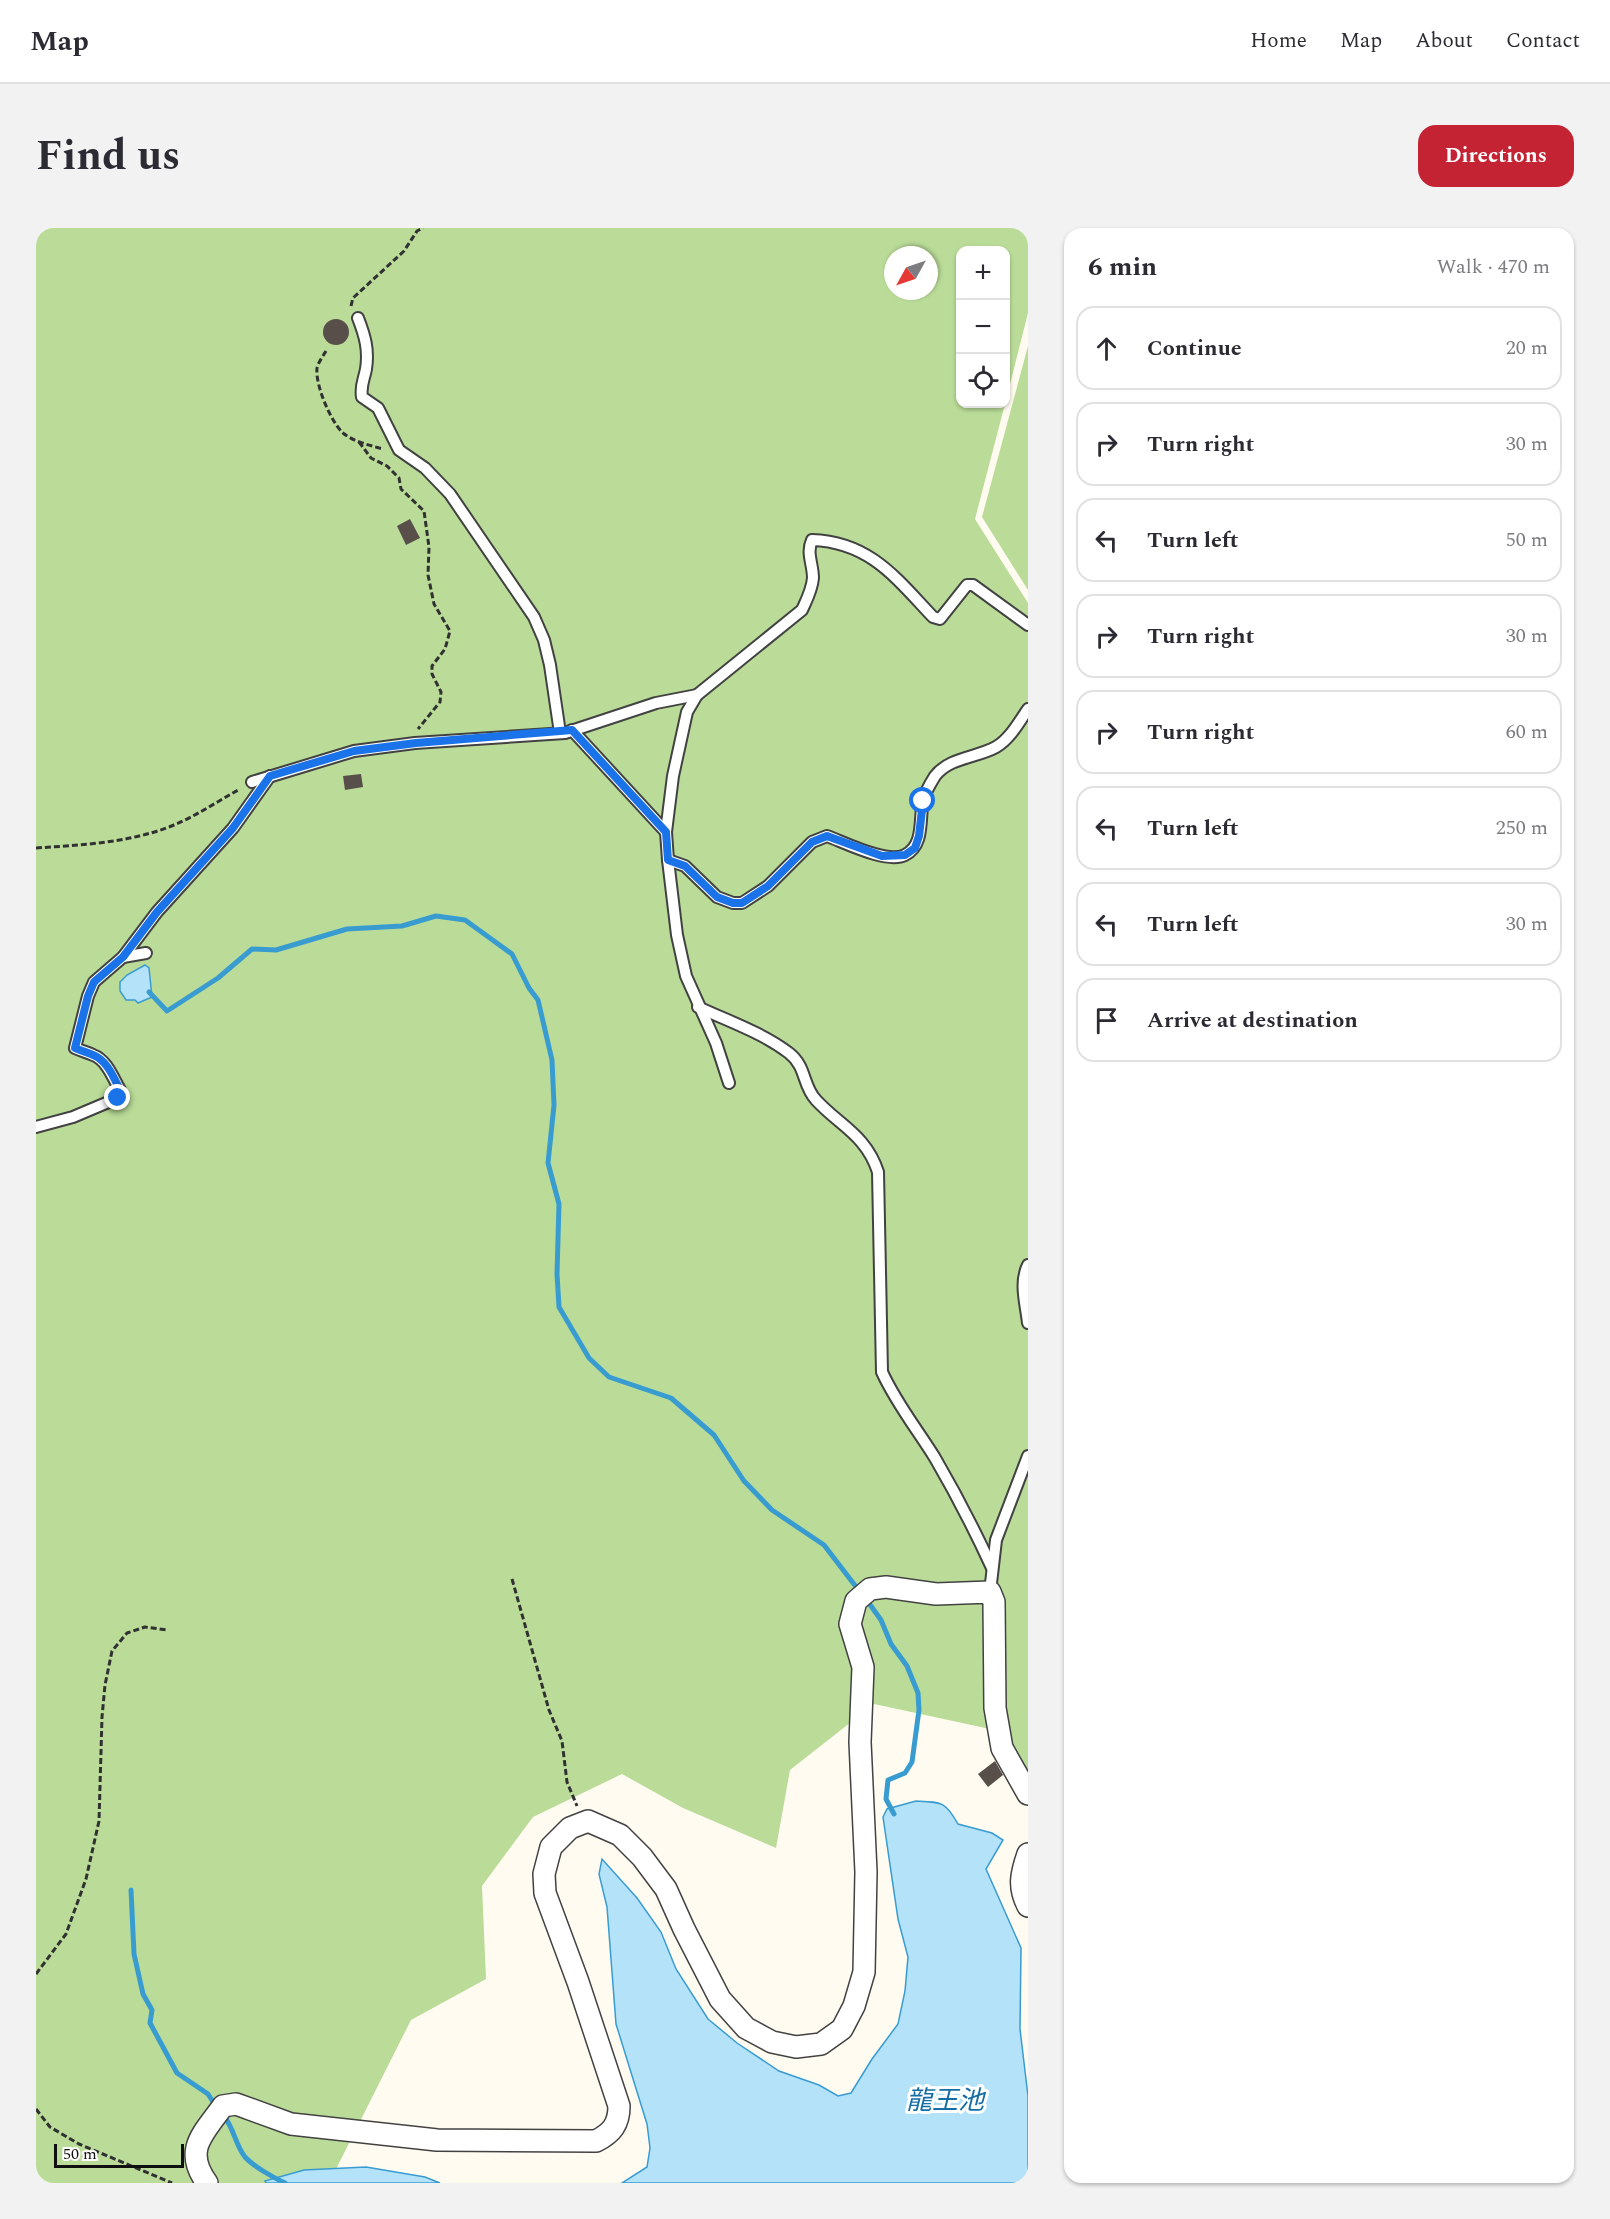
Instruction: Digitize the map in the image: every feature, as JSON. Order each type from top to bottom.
[{"type":"street","points":[[207,2183],[198,2171],[195,2150],[201,2136],[223,2106],[236,2104],[291,2124],[437,2140],[596,2141],[608,2135],[619,2120],[619,2106],[578,1982],[545,1893],[544,1874],[551,1847],[570,1828],[588,1821],[620,1835],[642,1857],[666,1889],[720,2000],[746,2028],[772,2042],[796,2047],[821,2044],[842,2028],[854,2006],[864,1972],[866,1872],[860,1742],[863,1667],[850,1624],[856,1601],[870,1589],[886,1587],[936,1594],[990,1592],[994,1602],[995,1708],[1000,1738],[1002,1748],[1028,1794]]},
{"type":"street","points":[[1028,1854],[1020,1876],[1022,1894],[1028,1906]]},
{"type":"lane","points":[[358,318],[366,340],[366,370],[360,387],[362,398],[378,408],[399,450],[425,468],[450,494],[534,617],[544,640],[550,665],[560,733]]},
{"type":"lane","points":[[729,1083],[716,1043],[686,976],[677,935],[668,860],[666,832],[673,777],[687,712],[697,695],[802,609],[810,595],[813,578],[808,548],[812,540],[829,541],[857,549],[882,564],[933,617],[940,619],[967,585],[974,585],[1028,626]]},
{"type":"lane","points":[[252,782],[354,751],[416,743],[560,733],[656,703],[697,695]]},
{"type":"lane","points":[[668,860],[685,866],[717,897],[733,903],[742,903],[768,886],[812,842],[827,836],[882,856],[905,855],[915,848],[919,836],[923,801],[929,784],[938,773],[946,765],[996,747],[1009,736],[1028,709]]},
{"type":"lane","points":[[572,730],[666,832]]},
{"type":"lane","points":[[36,1127],[73,1117],[118,1098],[120,1090],[107,1066],[94,1055],[85,1054],[75,1048],[88,996],[94,982],[123,957],[157,912],[233,828],[270,776]]},
{"type":"lane","points":[[123,957],[146,953]]},
{"type":"lane","points":[[698,1007],[766,1039],[790,1054],[803,1069],[808,1090],[816,1100],[873,1155],[878,1172],[882,1372],[893,1395],[934,1457],[973,1527],[992,1568]]},
{"type":"lane","points":[[1028,1265],[1024,1274],[1024,1287],[1028,1323]]},
{"type":"lane","points":[[990,1592],[996,1540],[1028,1456]]},
{"type":"path","points":[[358,318],[351,307],[352,298],[404,251],[417,231],[423,228]]},
{"type":"path","points":[[326,351],[317,368],[322,397],[342,432],[359,442],[387,451],[399,450]]},
{"type":"path","points":[[359,442],[371,458],[387,466],[399,477],[401,489],[424,511],[429,547],[428,574],[434,604],[450,631],[445,649],[432,666],[432,674],[441,692],[440,702],[418,727],[416,743]]},
{"type":"path","points":[[36,848],[84,845],[135,837],[175,825],[252,782]]},
{"type":"path","points":[[512,1578],[549,1710],[562,1741],[567,1782],[584,1822]]},
{"type":"path","points":[[36,1974],[66,1934],[86,1879],[99,1821],[102,1717],[105,1685],[112,1651],[127,1633],[145,1627],[167,1630]]},
{"type":"path","points":[[36,2109],[50,2127],[80,2144],[172,2183]]},
{"type":"green space","points":[[36,228],[1028,228],[1028,313],[1010,384],[1010,246],[956,246],[956,408],[1004,408],[975,519],[1028,603],[1028,1776],[990,1729],[874,1704],[790,1770],[776,1848],[683,1808],[622,1774],[533,1817],[482,1886],[486,1979],[411,2020],[329,2183],[36,2183]]},
{"type":"green space","points":[[1028,346],[1028,590],[982,517]]},
{"type":"water","points":[[145,965],[149,968],[152,997],[138,1003],[135,1000],[126,1000],[120,991],[120,982],[127,975]]},
{"type":"water","name":"龍王池","points":[[916,1801],[942,1804],[958,1824],[992,1833],[1003,1840],[986,1869],[1021,1948],[1020,2029],[1028,2096],[1028,2183],[622,2183],[647,2167],[650,2148],[647,2124],[616,2024],[607,1907],[599,1874],[602,1859],[637,1898],[661,1932],[676,1969],[708,2019],[737,2043],[779,2071],[819,2085],[838,2096],[851,2093],[898,2024],[905,1991],[908,1957],[898,1919],[883,1817],[887,1809]]},
{"type":"water","points":[[366,2167],[425,2177],[440,2183],[266,2183],[265,2181],[304,2170]]},
{"type":"building","points":[[336,319],[345,323],[349,332],[345,341],[336,345],[327,341],[323,332],[327,323]]},
{"type":"building","points":[[410,519],[420,538],[406,545],[397,526]]},
{"type":"building","points":[[361,774],[363,787],[345,790],[343,776]]},
{"type":"building","points":[[995,1761],[1003,1775],[988,1787],[978,1774]]},
{"type":"waterway","points":[[149,992],[167,1011],[218,978],[252,949],[276,950],[347,929],[402,926],[436,916],[465,920],[512,954],[529,988],[538,1000],[552,1060],[554,1105],[548,1163],[559,1204],[557,1274],[559,1307],[589,1358],[609,1377],[671,1398],[714,1435],[744,1481],[772,1510],[824,1545],[860,1592]]},
{"type":"waterway","points":[[866,1599],[881,1620],[891,1644],[907,1666],[918,1693],[919,1710],[912,1762],[905,1773],[888,1780],[886,1799],[894,1814]]},
{"type":"waterway","points":[[131,1890],[134,1954],[143,1994],[152,2010],[150,2023],[177,2073],[208,2094],[217,2108]]},
{"type":"waterway","points":[[223,2115],[245,2157],[258,2168],[285,2183]]},
{"type":"route","points":[[118,1098],[120,1090],[107,1066],[94,1055],[85,1054],[75,1048],[88,996],[94,982],[123,957],[157,912],[233,828],[270,776],[354,751],[416,743],[572,730],[666,832],[668,860],[685,866],[717,897],[733,903],[742,903],[768,886],[812,842],[827,836],[882,856],[905,855],[915,848],[919,836],[923,801]]}]
